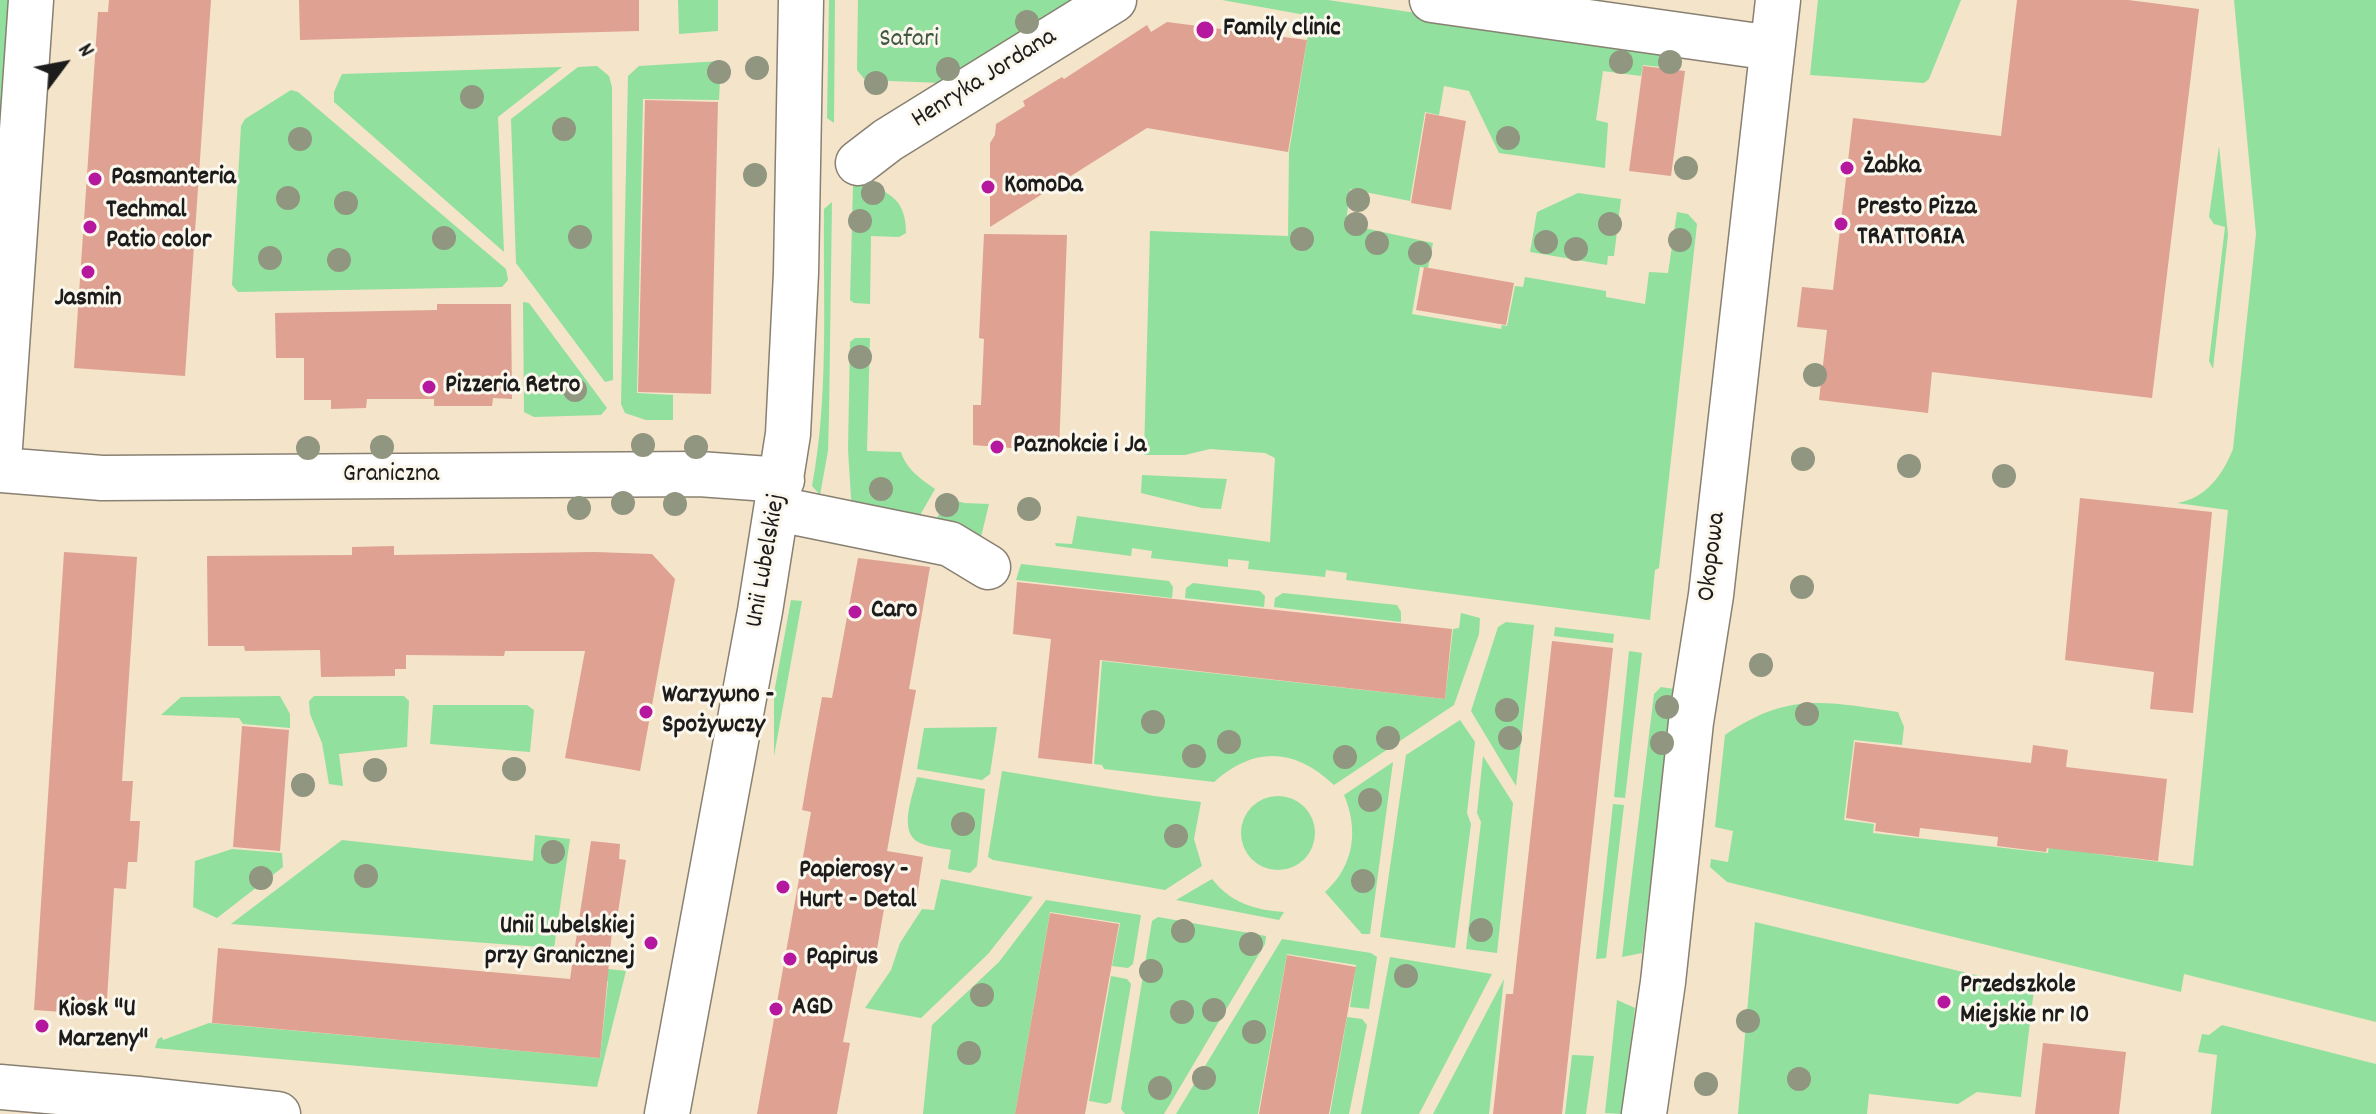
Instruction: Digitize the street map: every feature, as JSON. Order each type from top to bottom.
[{"type":"street","points":[[0,447],[31,0]]},
{"type":"street","name":"Unii Lubelskiej","points":[[667,1114],[780,494],[791,405],[801,0]]},
{"type":"street","name":"Henryka Jordana","points":[[858,163],[888,140],[1114,0]]},
{"type":"street","points":[[1432,0],[1772,48]]},
{"type":"street","name":"Okopowa","points":[[1644,1114],[1663,982],[1691,722],[1711,595],[1778,0]]},
{"type":"street","name":"Graniczna","points":[[0,470],[102,478],[699,474],[780,494],[950,544],[988,567]]},
{"type":"street","points":[[0,1087],[278,1114]]},
{"type":"green space","points":[[0,0],[13,0],[0,215]]},
{"type":"green space","points":[[678,0],[718,0],[718,31],[679,34]]},
{"type":"green space","points":[[829,0],[835,0],[834,123],[827,118]]},
{"type":"green space","name":"Safari","points":[[858,0],[1081,0],[941,83],[865,80],[857,70]]},
{"type":"green space","points":[[1222,0],[1328,0],[1682,52],[1679,69],[1643,65],[1641,76],[1603,71],[1596,120],[1608,123],[1605,168],[1499,153],[1469,91],[1444,86],[1439,115],[1425,112],[1410,201],[1350,189],[1346,224],[1433,243],[1428,268],[1420,267],[1412,314],[1501,329],[1502,325],[1507,326],[1515,286],[1523,287],[1525,277],[1606,291],[1606,297],[1645,304],[1649,272],[1668,273],[1677,212],[1688,214],[1697,224],[1659,568],[1655,570],[1650,620],[1346,580],[1347,573],[1326,570],[1325,577],[1248,569],[1249,561],[1228,559],[1228,567],[1151,558],[1152,551],[1132,548],[1131,556],[1056,546],[1055,543],[1072,544],[1077,516],[1270,542],[1275,458],[1265,453],[1210,449],[1185,455],[1144,455],[1150,231],[1288,236],[1289,152],[1311,16]]},
{"type":"green space","points":[[1818,0],[1961,0],[1929,79],[1924,83],[1810,75]]},
{"type":"green space","points":[[2234,0],[2376,0],[2376,1022],[2184,974],[2181,992],[1727,882],[1710,867],[1711,859],[1728,862],[1733,831],[1715,827],[1725,735],[1769,711],[1808,703],[1898,712],[1904,727],[1902,745],[1854,740],[1844,820],[1874,824],[1873,833],[2048,853],[2049,845],[2193,866],[2228,510],[2177,503],[2196,497],[2212,484],[2233,449],[2256,234]]},
{"type":"green space","points":[[721,61],[719,100],[643,99],[637,393],[673,395],[673,420],[646,420],[625,413],[621,404],[628,76],[639,66]]},
{"type":"green space","points":[[597,66],[609,76],[612,87],[613,380],[605,382],[516,263],[511,119],[578,67]]},
{"type":"green space","points":[[562,67],[498,117],[504,252],[334,102],[334,92],[342,74]]},
{"type":"green space","points":[[291,90],[298,92],[506,269],[508,280],[502,287],[238,292],[232,285],[241,126],[245,119]]},
{"type":"green space","points":[[2219,146],[2228,235],[2213,369],[2209,361],[2225,227],[2214,224],[2209,217]]},
{"type":"green space","points":[[866,183],[896,200],[904,214],[906,233],[899,237],[871,236],[870,304],[850,300],[853,186]]},
{"type":"green space","points":[[1578,193],[1621,199],[1614,256],[1608,256],[1607,265],[1530,252],[1537,212]]},
{"type":"green space","points":[[832,202],[828,451],[820,495],[812,486],[823,383],[824,209]]},
{"type":"green space","points":[[523,302],[529,303],[607,408],[601,415],[534,417],[524,412]]},
{"type":"green space","points":[[855,338],[870,338],[867,451],[901,452],[910,469],[935,489],[915,524],[852,513],[848,450],[850,342]]},
{"type":"green space","points":[[1142,475],[1227,479],[1221,509],[1202,508],[1141,493]]},
{"type":"green space","points":[[948,498],[964,503],[989,504],[981,537],[932,527]]},
{"type":"green space","points":[[1021,564],[1169,581],[1173,587],[1172,598],[1016,580]]},
{"type":"green space","points":[[1193,583],[1260,591],[1265,596],[1264,607],[1185,598],[1186,588]]},
{"type":"green space","points":[[1283,593],[1397,605],[1401,622],[1274,607],[1275,598]]},
{"type":"green space","points":[[791,600],[802,601],[774,756],[774,693]]},
{"type":"green space","points":[[1461,613],[1480,618],[1479,634],[1454,705],[1334,785],[1304,764],[1274,756],[1244,762],[1214,782],[1104,769],[1102,765],[1094,764],[1102,661],[1445,699],[1453,629],[1459,628]]},
{"type":"green space","points":[[1506,622],[1534,625],[1516,786],[1471,711],[1498,627]]},
{"type":"green space","points":[[1555,627],[1614,634],[1613,643],[1554,636]]},
{"type":"green space","points":[[1629,651],[1642,653],[1625,798],[1614,797]]},
{"type":"green space","points":[[1661,687],[1674,689],[1642,953],[1622,957],[1654,694]]},
{"type":"green space","points":[[280,696],[290,714],[290,728],[243,724],[239,718],[161,715],[181,697]]},
{"type":"green space","points":[[314,696],[404,696],[409,701],[407,747],[339,754],[343,786],[329,784],[322,743],[310,714],[309,701]]},
{"type":"green space","points":[[433,705],[527,705],[534,710],[530,752],[430,744]]},
{"type":"green space","points":[[1460,720],[1475,742],[1467,813],[1471,824],[1455,948],[1380,937],[1406,755]]},
{"type":"green space","points":[[997,727],[990,774],[982,780],[917,769],[924,728]]},
{"type":"green space","points":[[1483,756],[1513,803],[1497,953],[1466,949],[1481,822],[1477,813]]},
{"type":"green space","points":[[1393,762],[1370,934],[1362,934],[1325,892],[1342,871],[1351,847],[1351,821],[1344,795]]},
{"type":"green space","points":[[1002,771],[1201,802],[1194,839],[1202,866],[1165,890],[993,860],[988,857]]},
{"type":"green space","points":[[917,777],[985,789],[977,866],[970,873],[948,869],[951,850],[920,843],[909,831],[908,813]]},
{"type":"green space","points":[[1278,796],[1292,799],[1304,807],[1312,819],[1315,833],[1312,847],[1304,859],[1292,867],[1278,870],[1264,867],[1252,859],[1244,847],[1241,833],[1244,819],[1252,807],[1264,799]]},
{"type":"green space","points":[[1613,804],[1624,805],[1606,958],[1596,959]]},
{"type":"green space","points":[[535,835],[570,839],[554,948],[231,924],[342,840],[533,861]]},
{"type":"green space","points":[[232,849],[282,853],[283,867],[217,918],[193,907],[195,861]]},
{"type":"green space","points":[[941,879],[1033,897],[988,954],[921,1018],[865,1008],[891,970],[900,943],[922,909],[934,910]]},
{"type":"green space","points":[[1212,879],[1227,894],[1244,904],[1284,912],[1279,920],[1176,900]]},
{"type":"green space","points":[[1046,900],[1141,915],[1133,964],[1128,968],[1112,966],[1120,923],[1050,912],[1015,1114],[923,1114],[932,1025],[999,962]]},
{"type":"green space","points":[[1158,917],[1266,936],[1265,944],[1164,1114],[1125,1114],[1121,1109],[1152,921]]},
{"type":"green space","points":[[1755,922],[2034,989],[2021,1097],[1977,1092],[1958,1104],[1869,1094],[1867,1114],[1738,1114]]},
{"type":"green space","points":[[1282,939],[1371,953],[1377,957],[1369,1009],[1350,1007],[1356,965],[1287,954],[1258,1114],[1176,1114]]},
{"type":"green space","points":[[1390,957],[1492,974],[1419,1114],[1361,1114]]},
{"type":"green space","points":[[582,966],[626,971],[597,1087],[155,1048],[162,1037],[163,1040],[209,1023],[600,1058],[608,981],[578,979]]},
{"type":"green space","points":[[1111,976],[1127,979],[1131,984],[1111,1102],[1106,1104],[1089,1101]]},
{"type":"green space","points":[[1504,979],[1489,1114],[1433,1114]]},
{"type":"green space","points":[[1617,1000],[1635,1008],[1622,1114],[1605,1113]]},
{"type":"green space","points":[[1347,1017],[1362,1019],[1367,1025],[1349,1114],[1330,1114]]},
{"type":"green space","points":[[2222,1025],[2376,1064],[2376,1114],[2211,1114],[2217,1055],[2198,1052],[2202,1034],[2209,1035]]},
{"type":"green space","points":[[1572,1055],[1594,1056],[1586,1114],[1565,1114]]},
{"type":"building","points":[[109,0],[211,0],[185,376],[74,368],[98,12],[108,12]]},
{"type":"building","points":[[299,0],[639,0],[639,31],[300,40]]},
{"type":"building","points":[[2017,0],[2128,0],[2199,9],[2152,398],[1932,372],[1928,413],[1819,400],[1827,330],[1797,327],[1802,287],[1833,290],[1853,118],[2001,136]]},
{"type":"building","points":[[1167,22],[1307,40],[1288,152],[1147,128],[990,227],[990,143],[996,124],[1025,106],[1023,101],[1062,77],[1064,79],[1147,25],[1151,32]]},
{"type":"building","points":[[1643,66],[1685,71],[1671,176],[1629,171]]},
{"type":"building","points":[[645,100],[718,102],[711,394],[638,392]]},
{"type":"building","points":[[1426,113],[1466,121],[1451,210],[1411,203]]},
{"type":"building","points":[[984,234],[1067,235],[1059,452],[973,445],[973,405],[981,405],[984,339],[979,338]]},
{"type":"building","points":[[1424,267],[1514,283],[1506,325],[1416,310]]},
{"type":"building","points":[[437,304],[511,304],[512,399],[493,398],[492,406],[434,406],[434,399],[367,399],[366,408],[331,409],[331,400],[304,400],[304,358],[276,358],[275,313],[437,310]]},
{"type":"building","points":[[2080,498],[2212,512],[2193,713],[2150,709],[2154,672],[2065,660]]},
{"type":"building","points":[[394,546],[394,555],[652,554],[675,579],[640,771],[565,758],[585,651],[505,651],[504,656],[406,655],[406,669],[395,669],[395,676],[321,677],[320,650],[245,651],[244,646],[208,646],[207,556],[352,555],[352,547]]},
{"type":"building","points":[[64,552],[137,557],[122,781],[133,781],[130,821],[140,821],[137,862],[128,862],[126,889],[114,888],[106,1015],[34,1010]]},
{"type":"building","points":[[858,558],[930,567],[909,689],[916,690],[887,851],[923,857],[917,896],[887,892],[874,966],[858,963],[843,1042],[850,1043],[837,1114],[757,1114],[811,812],[802,810],[810,763],[822,697],[832,698]]},
{"type":"building","points":[[1017,582],[1452,629],[1445,699],[1100,660],[1092,764],[1038,758],[1051,639],[1013,634]]},
{"type":"building","points":[[1552,641],[1613,648],[1562,1114],[1493,1114],[1506,994],[1513,994]]},
{"type":"building","points":[[242,726],[289,730],[280,851],[233,847]]},
{"type":"building","points":[[1855,742],[2031,763],[2033,745],[2068,750],[2066,767],[2167,779],[2158,861],[2047,848],[2046,852],[1997,846],[1998,837],[1920,828],[1919,837],[1875,831],[1876,823],[1846,818]]},
{"type":"building","points":[[591,841],[620,844],[619,859],[626,860],[615,932],[612,931],[600,1058],[212,1023],[218,948],[570,979]]},
{"type":"building","points":[[1050,913],[1119,924],[1085,1114],[1015,1114]]},
{"type":"building","points":[[1287,955],[1356,967],[1329,1114],[1259,1114]]},
{"type":"building","points":[[2043,1043],[2126,1052],[2119,1114],[2035,1114]]},
{"type":"place","name":"Family clinic","points":[[1205,30]]},
{"type":"place","name":"Żabka","points":[[1847,168]]},
{"type":"place","name":"Pasmanteria","points":[[95,179]]},
{"type":"place","name":"KomoDa","points":[[988,187]]},
{"type":"place","name":"Presto Pizza TRATTORIA","points":[[1841,224]]},
{"type":"place","name":"Techmal Patio color","points":[[90,227]]},
{"type":"place","name":"Jasmin","points":[[88,272]]},
{"type":"place","name":"Pizzeria Retro","points":[[429,387]]},
{"type":"place","name":"Paznokcie i Ja","points":[[997,447]]},
{"type":"place","name":"Caro","points":[[855,612]]},
{"type":"place","name":"Warzywno - Spożywczy","points":[[646,712]]},
{"type":"place","name":"Papierosy - Hurt - Detal","points":[[783,887]]},
{"type":"place","name":"Unii Lubelskiej przy Granicznej","points":[[651,943]]},
{"type":"place","name":"Papirus","points":[[790,959]]},
{"type":"place","name":"Przedszkole Miejskie nr 10","points":[[1944,1002]]},
{"type":"place","name":"AGD","points":[[776,1009]]},
{"type":"place","name":"Kiosk \"U Marzeny\"","points":[[42,1026]]}]
